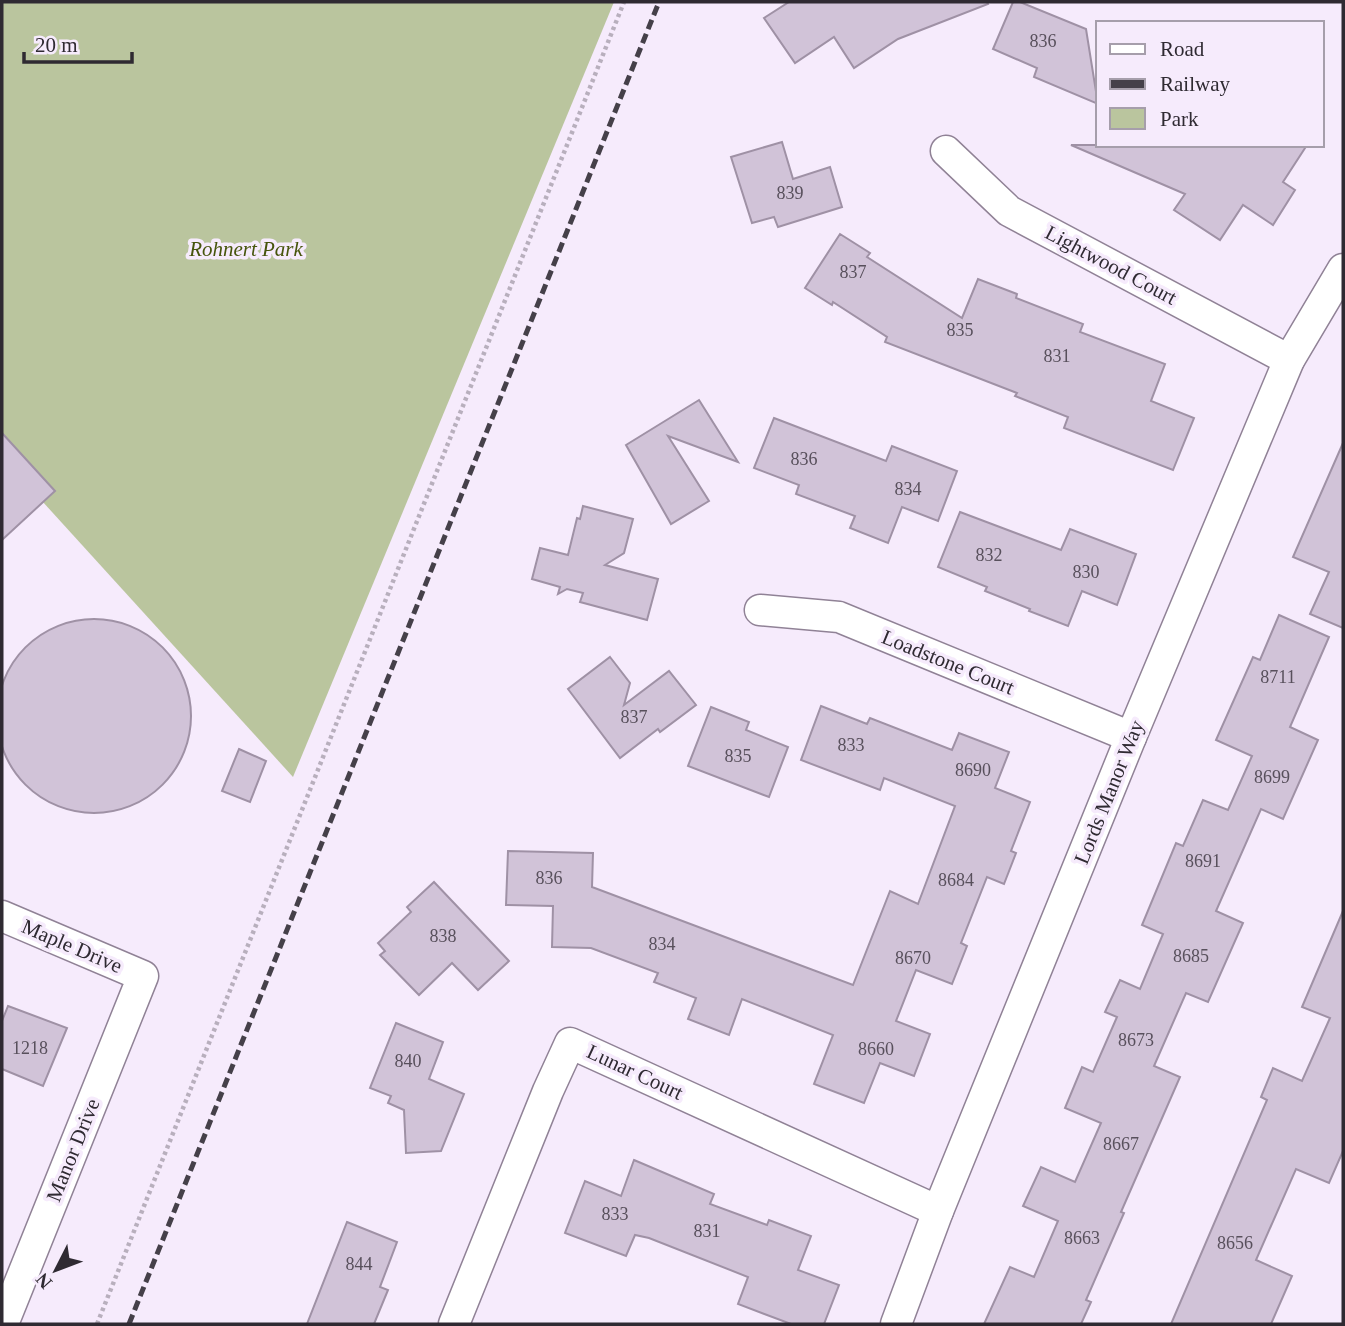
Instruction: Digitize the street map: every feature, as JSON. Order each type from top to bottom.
[{"type":"street","name":"Lightwood Court","points":[[946,151],[1009,211],[1289,360]]},
{"type":"street","name":"Lords Manor Way","points":[[896,1324],[938,1211],[1131,737],[1289,360],[1343,269]]},
{"type":"street","name":"Loadstone Court","points":[[760,610],[839,617],[1131,737]]},
{"type":"street","name":"Maple Drive","points":[[2,916],[143,976]]},
{"type":"street","name":"Manor Drive","points":[[5,1314],[143,976]]},
{"type":"street","name":"Lunar Court","points":[[454,1324],[570,1043],[938,1211]]},
{"type":"path","points":[[97,1324],[624,2]]},
{"type":"green space","name":"Rohnert Park","points":[[2,2],[614,2],[293,777],[2,457]]},
{"type":"building","points":[[789,2],[988,4],[898,39],[854,68],[834,37],[795,63],[764,18]]},
{"type":"building","points":[[1013,2],[1020,2],[1086,29],[1096,103],[1034,77],[1037,68],[993,49]]},
{"type":"building","points":[[782,142],[793,179],[830,167],[842,207],[778,227],[774,217],[752,223],[731,157]]},
{"type":"building","points":[[1071,145],[1306,147],[1283,182],[1295,190],[1273,225],[1243,205],[1220,240],[1174,210],[1185,194]]},
{"type":"building","points":[[840,234],[870,253],[867,257],[962,318],[978,279],[1017,294],[1016,298],[1083,324],[1080,332],[1165,364],[1151,401],[1194,418],[1173,470],[1064,428],[1068,417],[1015,396],[1017,393],[885,342],[887,337],[833,302],[832,305],[805,288]]},
{"type":"building","points":[[699,400],[738,462],[668,436],[709,501],[671,524],[626,445]]},
{"type":"building","points":[[774,418],[886,461],[892,446],[957,471],[938,521],[902,507],[888,543],[850,528],[855,516],[796,494],[799,485],[754,468]]},
{"type":"building","points":[[2,433],[55,491],[2,540]]},
{"type":"building","points":[[1343,443],[1343,628],[1310,614],[1329,572],[1293,557]]},
{"type":"building","points":[[583,506],[633,519],[624,553],[605,565],[658,579],[647,620],[580,602],[583,593],[567,589],[558,594],[560,587],[532,579],[540,548],[568,555],[577,518],[580,519]]},
{"type":"building","points":[[960,512],[1061,550],[1070,529],[1136,554],[1117,605],[1082,591],[1068,626],[1029,611],[1030,609],[985,591],[987,587],[938,567]]},
{"type":"building","points":[[1279,615],[1329,637],[1290,727],[1318,740],[1283,819],[1261,809],[1216,911],[1243,923],[1208,1002],[1186,993],[1154,1066],[1180,1077],[1086,1300],[1091,1302],[1081,1324],[984,1324],[1010,1267],[1034,1277],[1058,1221],[1023,1206],[1041,1167],[1075,1182],[1101,1123],[1065,1108],[1082,1067],[1093,1072],[1117,1017],[1105,1012],[1120,980],[1140,989],[1163,934],[1142,925],[1176,843],[1183,846],[1203,800],[1228,810],[1252,756],[1216,740],[1253,657],[1260,660]]},
{"type":"building","points":[[75,621],[113,621],[148,636],[174,662],[189,697],[189,735],[174,770],[148,796],[113,811],[75,811],[40,796],[14,770],[-1,735],[-1,697],[14,662],[40,636]]},
{"type":"building","points":[[610,657],[630,683],[624,705],[669,671],[696,705],[620,758],[568,689]]},
{"type":"building","points":[[821,706],[867,724],[870,718],[952,750],[959,733],[1009,752],[995,788],[1030,802],[1011,851],[1016,853],[1004,884],[987,877],[961,943],[967,946],[952,984],[916,970],[896,1021],[930,1034],[914,1076],[880,1063],[864,1103],[814,1084],[833,1035],[742,999],[729,1035],[688,1019],[696,998],[654,982],[658,973],[591,948],[552,947],[553,906],[506,905],[508,851],[593,853],[592,887],[853,985],[890,891],[918,904],[955,806],[884,778],[880,790],[801,760]]},
{"type":"building","points":[[711,707],[749,722],[746,730],[788,747],[769,797],[688,766]]},
{"type":"building","points":[[239,749],[266,761],[250,802],[222,791]]},
{"type":"building","points":[[434,882],[509,961],[478,990],[452,963],[419,995],[380,955],[385,951],[378,943],[411,912],[407,907]]},
{"type":"building","points":[[1343,911],[1343,1151],[1329,1183],[1296,1169],[1256,1260],[1292,1276],[1271,1324],[1171,1324],[1267,1100],[1261,1097],[1273,1068],[1302,1081],[1330,1018],[1302,1007]]},
{"type":"building","points":[[8,1006],[67,1028],[43,1086],[2,1069],[2,1021]]},
{"type":"building","points":[[396,1023],[443,1042],[429,1079],[464,1094],[441,1151],[406,1153],[404,1110],[388,1103],[391,1096],[370,1088]]},
{"type":"building","points":[[634,1160],[714,1194],[710,1204],[767,1225],[769,1220],[811,1236],[798,1270],[839,1285],[824,1324],[791,1324],[738,1304],[748,1277],[649,1238],[635,1235],[626,1256],[565,1233],[585,1181],[621,1196]]},
{"type":"building","points":[[347,1222],[397,1242],[380,1287],[388,1290],[374,1324],[307,1324]]},
{"type":"railway","points":[[129,1324],[659,2]]}]
